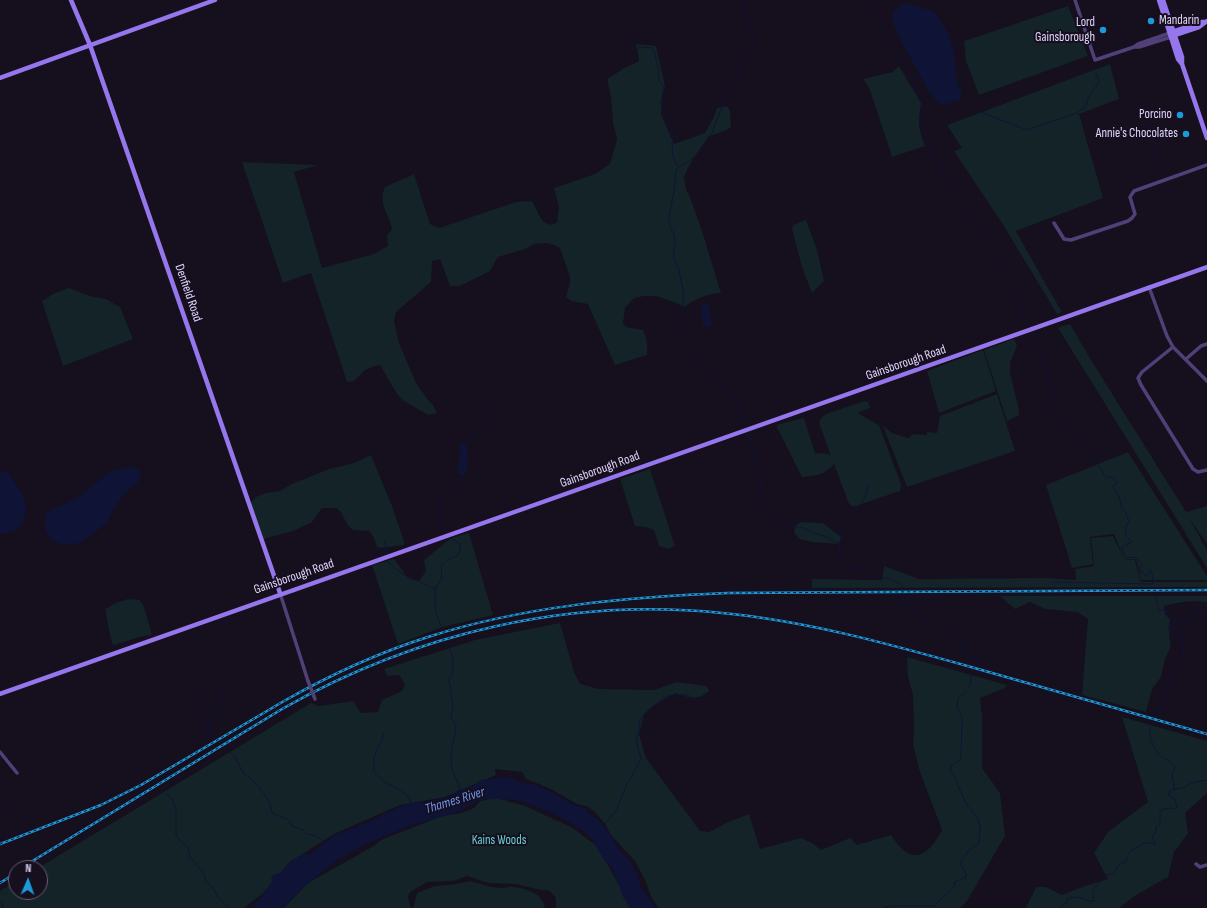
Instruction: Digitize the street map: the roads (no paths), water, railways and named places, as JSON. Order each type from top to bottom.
[{"type":"main road","name":"Denfield Road","points":[[71,0],[90,45],[280,593]]},
{"type":"main road","points":[[0,78],[215,0]]},
{"type":"main road","points":[[1159,0],[1172,34]]},
{"type":"main road","points":[[1163,0],[1178,59],[1182,64],[1207,138]]},
{"type":"main road","points":[[1172,34],[1199,27],[1207,21]]},
{"type":"main road","name":"Gainsborough Road","points":[[0,694],[280,593],[959,356],[1207,267]]},
{"type":"street","points":[[1076,2],[1096,60]]},
{"type":"street","points":[[1092,65],[1096,60],[1134,47],[1138,44],[1172,34]]},
{"type":"street","points":[[1054,223],[1064,239],[1071,240],[1128,221],[1135,214],[1130,197],[1132,192],[1207,165]]},
{"type":"street","points":[[1149,287],[1167,336],[1173,347],[1207,381]]},
{"type":"street","points":[[1186,360],[1201,346],[1207,344]]},
{"type":"street","points":[[1173,347],[1142,372],[1138,378],[1193,469],[1198,472],[1207,470]]},
{"type":"street","points":[[280,593],[308,681],[317,703]]},
{"type":"street","points":[[0,752],[17,773]]},
{"type":"street","points":[[1196,864],[1200,867],[1207,865]]},
{"type":"water","points":[[904,3],[933,11],[945,27],[949,35],[953,52],[957,82],[962,93],[960,100],[943,105],[939,104],[930,93],[902,43],[892,21],[893,12]]},
{"type":"water","points":[[705,304],[709,305],[712,327],[705,327],[703,325],[701,306]]},
{"type":"water","points":[[462,443],[466,444],[468,459],[466,473],[463,475],[457,471],[460,445]]},
{"type":"water","points":[[134,467],[141,472],[139,481],[122,497],[113,510],[107,523],[82,542],[71,545],[53,541],[46,532],[46,514],[53,509],[76,499],[110,472],[123,468]]},
{"type":"water","points":[[3,472],[8,472],[23,496],[26,508],[24,521],[18,528],[13,532],[0,534],[0,474]]},
{"type":"water","name":"Thames River","points":[[501,777],[514,779],[521,783],[533,784],[574,805],[585,808],[592,816],[598,819],[612,837],[619,850],[630,861],[638,877],[641,888],[653,903],[655,908],[630,908],[622,895],[613,869],[604,860],[591,838],[573,824],[548,811],[522,801],[484,799],[452,814],[414,824],[368,843],[337,860],[326,868],[283,908],[251,908],[269,887],[273,875],[282,872],[302,854],[310,855],[333,836],[374,820],[409,803],[421,803],[452,796],[456,792],[472,787],[481,780]]},
{"type":"waterway","points":[[743,0],[754,36],[724,102],[711,135],[695,157],[678,168],[676,171],[669,217],[670,227],[674,234],[675,243],[673,257],[679,270],[683,291],[683,308],[676,322],[676,329],[699,361],[708,377],[737,399],[746,429]]},
{"type":"waterway","points":[[871,0],[888,38],[911,81],[920,94],[922,102],[922,125],[932,154],[981,234],[988,241],[1009,282],[1026,326]]},
{"type":"waterway","points":[[634,36],[631,42],[635,49],[642,47],[652,48],[654,50],[659,72],[659,82],[663,85],[663,97],[660,103],[665,119],[670,127],[673,138],[673,157],[678,167]]},
{"type":"waterway","points":[[975,110],[1027,130],[1077,113],[1086,106],[1088,97],[1099,80],[1095,73]]},
{"type":"waterway","points":[[912,80],[921,75]]},
{"type":"waterway","points":[[1159,111],[1147,115],[1158,156],[1166,178]]},
{"type":"waterway","points":[[1166,181],[1170,194]]},
{"type":"waterway","points":[[1030,335],[1050,379],[1052,407],[1057,412],[1073,440],[1095,460],[1107,478],[1112,477],[1117,483],[1112,486],[1119,496],[1122,510],[1125,511],[1129,521],[1126,526],[1125,534],[1132,542],[1122,547],[1123,553],[1127,558],[1135,557],[1142,564],[1139,568],[1141,572],[1147,576],[1150,571],[1152,572],[1153,584],[1051,582]]},
{"type":"waterway","points":[[467,446],[476,430],[484,426],[488,408],[492,405]]},
{"type":"waterway","points":[[747,432],[760,478],[761,489],[757,503],[759,509],[768,517],[784,524],[800,527],[839,544]]},
{"type":"waterway","points":[[448,533],[442,524],[440,504],[447,492],[459,481],[462,476]]},
{"type":"waterway","points":[[852,512],[863,501],[868,486]]},
{"type":"waterway","points":[[843,529],[839,544],[839,561],[848,568],[864,569],[871,576],[886,578],[901,584],[903,598],[906,604],[929,621]]},
{"type":"waterway","name":"Thames River","points":[[450,537],[460,544],[460,551],[457,556],[442,564],[441,579],[436,587],[435,603],[438,618],[452,655],[453,672],[449,678],[453,705],[451,718],[456,724],[451,763],[460,789],[457,792]]},
{"type":"waterway","points":[[384,540],[386,555]]},
{"type":"waterway","points":[[386,558],[386,561],[403,574],[434,589]]},
{"type":"waterway","points":[[1155,594],[1159,611],[1166,609],[1166,615],[1171,618],[1168,629],[1175,629],[1176,626]]},
{"type":"waterway","points":[[1177,622],[1194,620],[1194,614],[1200,608],[1204,610],[1207,608]]},
{"type":"waterway","points":[[1153,716],[1155,712],[1162,711],[1163,702],[1166,698],[1162,692],[1163,688],[1167,682],[1171,684],[1173,670],[1184,661],[1184,638],[1183,634],[1178,635],[1175,617],[1176,612]]},
{"type":"waterway","points":[[932,622],[961,640],[963,655],[977,658],[975,666]]},
{"type":"waterway","points":[[968,688],[972,673]]},
{"type":"waterway","points":[[883,908],[891,906],[934,906],[954,887],[955,882],[966,877],[961,861],[967,852],[979,843],[980,827],[979,821],[967,805],[951,771],[951,765],[959,761],[961,758],[962,716],[957,708],[958,698],[966,692]]},
{"type":"waterway","points":[[196,694],[197,712],[204,732],[225,744],[227,750],[235,757],[244,773],[265,795],[270,803],[272,813],[289,820],[291,825],[294,827],[302,829],[306,833],[318,837],[326,844]]},
{"type":"waterway","points":[[209,733],[209,723],[213,710],[221,704],[224,694]]},
{"type":"waterway","points":[[604,828],[605,824],[617,809],[627,783],[641,759],[637,736],[639,731],[639,722],[646,712],[665,697],[671,695],[688,695],[692,698],[705,699]]},
{"type":"waterway","points":[[1150,728],[1153,746],[1157,753],[1175,766],[1172,775],[1174,789]]},
{"type":"waterway","points":[[384,734],[376,751],[374,759],[374,772],[383,781],[404,793],[412,804]]},
{"type":"waterway","points":[[1060,908],[1067,902],[1067,899],[1075,897],[1094,901],[1093,891],[1103,876],[1113,874],[1119,865],[1126,862],[1128,854],[1142,844],[1155,844],[1153,835],[1156,832],[1156,826],[1160,824],[1160,811],[1163,809],[1177,808],[1175,799],[1170,797],[1169,792],[1171,790],[1183,788],[1191,783],[1207,780]]},
{"type":"waterway","points":[[166,794],[172,799],[176,809],[176,836],[188,848],[190,857],[202,871],[205,876],[205,880],[215,891],[217,896],[229,908]]},
{"type":"waterway","points":[[0,819],[11,803],[20,795]]},
{"type":"waterway","points":[[0,901],[3,908]]},
{"type":"railway","points":[[0,844],[101,805],[141,785],[284,701],[354,665],[409,643],[464,626],[501,618],[576,605],[652,597],[728,593],[1207,590]]},
{"type":"railway","points":[[34,860],[282,709],[333,682],[386,660],[440,641],[494,626],[550,616],[607,611],[664,609],[722,613],[785,622],[848,634],[909,650],[1207,734]]},
{"type":"railway","points":[[0,883],[8,878]]},
{"type":"place","name":"Mandarin","points":[[1151,21]]},
{"type":"place","name":"Lord Gainsborough","points":[[1103,30]]},
{"type":"place","name":"Porcino","points":[[1180,115]]},
{"type":"place","name":"Annie's Chocolates","points":[[1186,134]]},
{"type":"park label","name":"Kains Woods","points":[[499,841]]}]
